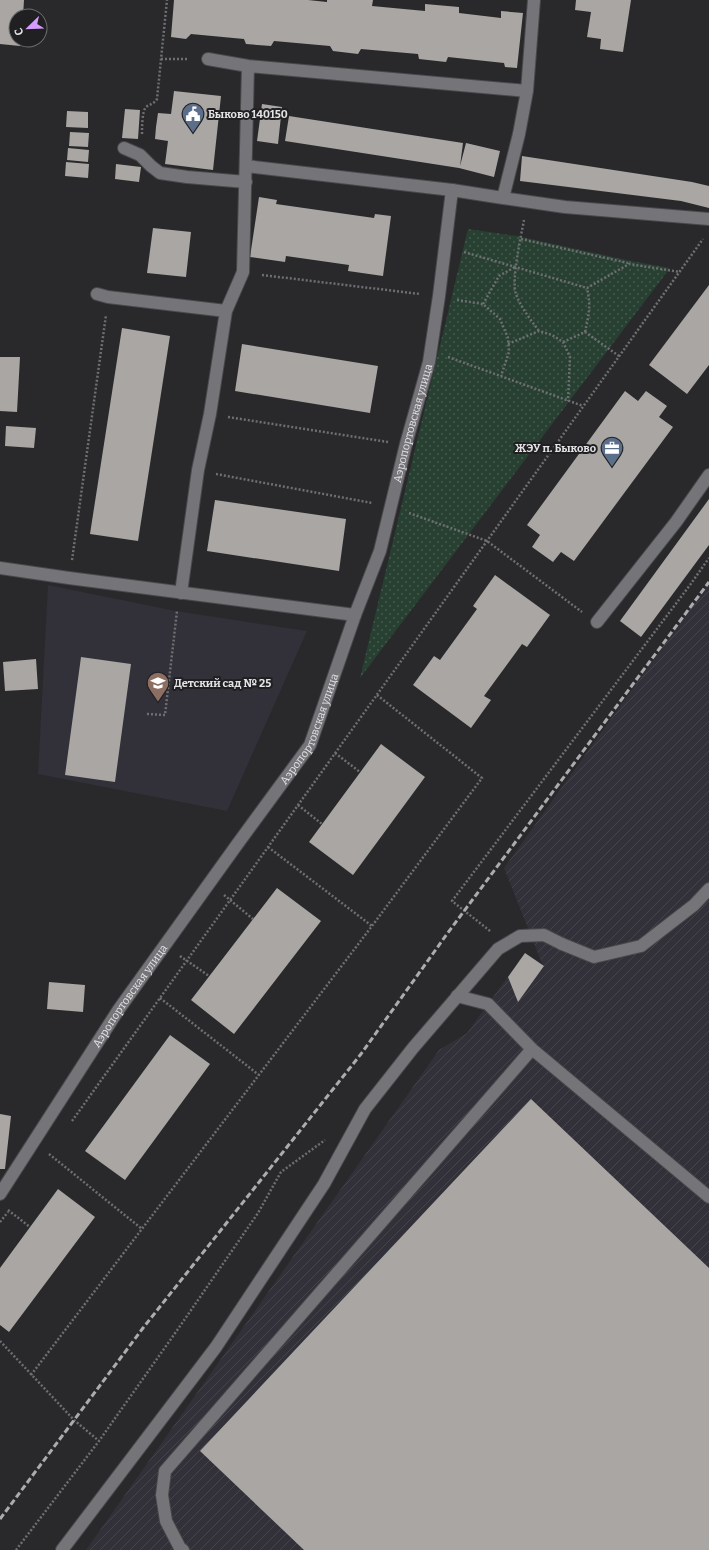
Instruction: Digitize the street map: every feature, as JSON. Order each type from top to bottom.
[{"type":"street","points":[[503,198],[519,134],[527,91],[534,0]]},
{"type":"street","points":[[208,59],[248,66],[527,91]]},
{"type":"street","points":[[181,592],[198,470],[210,414],[226,311],[244,272],[248,66]]},
{"type":"street","points":[[124,148],[140,155],[150,166],[160,173],[246,182]]},
{"type":"street","points":[[246,166],[452,190],[565,208],[709,219]]},
{"type":"street","name":"Аэропортовская улица","points":[[0,1194],[119,1009],[310,745],[355,615],[380,551],[406,444],[431,351],[452,190]]},
{"type":"street","points":[[103,296],[226,311]]},
{"type":"street","points":[[597,622],[676,522],[709,475]]},
{"type":"street","points":[[0,568],[355,615]]},
{"type":"street","points":[[62,1550],[216,1348],[324,1184],[365,1109],[413,1048],[498,949],[520,936],[544,935],[594,957],[642,946],[694,905],[709,889]]},
{"type":"street","points":[[457,996],[488,1004],[532,1049],[709,1196]]},
{"type":"street","points":[[183,1550],[180,1548],[166,1521],[162,1495],[164,1471],[532,1049]]},
{"type":"path","points":[[140,155],[144,111],[147,107],[154,104],[157,99],[167,0]]},
{"type":"path","points":[[161,59],[208,59]]},
{"type":"path","points":[[527,202],[516,267],[515,293],[525,313],[539,332]]},
{"type":"path","points":[[72,1121],[705,236]]},
{"type":"path","points":[[521,239],[629,264],[680,272]]},
{"type":"path","points":[[462,252],[587,288],[629,264]]},
{"type":"path","points":[[483,304],[499,276],[516,267]]},
{"type":"path","points":[[244,272],[439,296]]},
{"type":"path","points":[[585,332],[589,316],[590,302],[587,288]]},
{"type":"path","points":[[69,578],[103,296]]},
{"type":"path","points":[[454,299],[483,304],[500,319],[508,338],[509,352],[501,376]]},
{"type":"path","points":[[508,344],[539,332],[552,335],[563,342],[570,357],[568,401]]},
{"type":"path","points":[[585,332],[619,356]]},
{"type":"path","points":[[563,342],[585,332]]},
{"type":"path","points":[[431,351],[583,406]]},
{"type":"path","points":[[210,414],[406,444]]},
{"type":"path","points":[[506,944],[452,900],[709,558]]},
{"type":"path","points":[[147,714],[165,715],[176,611],[181,592]]},
{"type":"path","points":[[31,1375],[372,926],[482,778],[377,695]]},
{"type":"path","points":[[335,753],[360,772]]},
{"type":"path","points":[[298,805],[322,824]]},
{"type":"path","points":[[268,847],[372,926]]},
{"type":"path","points":[[209,883],[253,919]]},
{"type":"path","points":[[165,945],[209,976]]},
{"type":"path","points":[[160,998],[259,1075]]},
{"type":"path","points":[[16,1550],[99,1441],[258,1213],[281,1172],[329,1136]]},
{"type":"path","points":[[44,1160],[49,1154],[142,1229]]},
{"type":"path","points":[[0,1222],[13,1204]]},
{"type":"path","points":[[4,1207],[30,1227]]},
{"type":"path","points":[[0,1341],[74,1420],[99,1441]]},
{"type":"shaded area","points":[[709,582],[709,1550],[86,1550],[439,1050],[467,1033],[525,953],[543,966],[504,868]]},
{"type":"shaded area","name":"Детский сад № 25","points":[[48,585],[176,611],[307,631],[227,811],[38,774]]},
{"type":"green space","points":[[468,229],[517,236],[670,268],[360,678]]},
{"type":"building","points":[[0,0],[24,0],[24,8],[8,8],[8,45],[0,44]]},
{"type":"building","points":[[174,0],[308,0],[327,2],[327,0],[373,0],[372,6],[425,11],[425,4],[459,7],[459,13],[501,18],[501,11],[523,13],[517,68],[505,67],[504,63],[448,57],[446,62],[419,59],[418,54],[361,49],[358,54],[333,51],[330,46],[274,41],[271,46],[246,44],[244,39],[191,34],[186,39],[171,37]]},
{"type":"building","points":[[576,0],[631,0],[623,52],[600,49],[601,39],[587,37],[591,12],[575,10]]},
{"type":"building","points":[[174,91],[221,96],[213,170],[165,164],[168,141],[155,139],[156,127],[158,113],[171,114]]},
{"type":"building","points":[[262,104],[282,107],[278,144],[257,141]]},
{"type":"building","points":[[125,109],[140,110],[138,139],[122,138]]},
{"type":"building","points":[[67,111],[88,112],[88,128],[66,127]]},
{"type":"building","points":[[289,116],[463,143],[460,166],[466,143],[500,151],[494,177],[459,168],[285,141]]},
{"type":"building","points":[[70,132],[89,133],[88,147],[69,146]]},
{"type":"building","points":[[68,148],[89,150],[88,162],[67,160]]},
{"type":"building","points":[[522,156],[692,182],[709,186],[709,208],[681,201],[520,181]]},
{"type":"building","points":[[66,162],[89,164],[88,178],[65,176]]},
{"type":"building","points":[[116,164],[141,167],[139,182],[115,179]]},
{"type":"building","points":[[259,197],[277,200],[276,204],[374,218],[375,214],[391,216],[383,276],[348,271],[349,265],[286,256],[285,262],[250,257]]},
{"type":"building","points":[[153,228],[191,232],[186,277],[147,273]]},
{"type":"building","points":[[709,285],[709,365],[687,394],[649,365]]},
{"type":"building","points":[[122,328],[170,336],[138,541],[90,534]]},
{"type":"building","points":[[242,344],[378,366],[370,413],[235,391]]},
{"type":"building","points":[[0,357],[20,357],[17,412],[0,411]]},
{"type":"building","points":[[625,391],[638,401],[646,391],[667,406],[659,417],[673,427],[574,561],[561,552],[553,562],[532,547],[540,535],[527,525]]},
{"type":"building","points":[[6,426],[36,428],[34,448],[5,446]]},
{"type":"building","points":[[709,499],[709,545],[641,637],[620,621]]},
{"type":"building","points":[[215,500],[346,519],[339,571],[207,551]]},
{"type":"building","points":[[495,575],[550,615],[527,647],[522,644],[484,696],[491,700],[471,728],[413,685],[434,656],[440,660],[477,609],[473,606]]},
{"type":"building","points":[[81,657],[131,664],[115,782],[65,775]]},
{"type":"building","points":[[36,659],[38,689],[5,691],[3,662]]},
{"type":"building","points":[[381,744],[425,777],[353,875],[309,842]]},
{"type":"building","points":[[277,888],[321,921],[234,1034],[191,1000]]},
{"type":"building","points":[[525,953],[544,966],[518,1002],[508,977]]},
{"type":"building","points":[[49,982],[85,985],[83,1012],[47,1009]]},
{"type":"building","points":[[170,1035],[210,1064],[125,1180],[85,1151]]},
{"type":"building","points":[[531,1099],[709,1268],[709,1550],[304,1550],[200,1451]]},
{"type":"building","points":[[0,1114],[11,1116],[5,1169],[0,1169]]},
{"type":"building","points":[[58,1189],[95,1217],[9,1332],[0,1325],[0,1268]]},
{"type":"railway","points":[[0,1519],[143,1328],[361,1054],[447,934],[709,582]]},
{"type":"place","name":"Быково 140150","points":[[193,134]]},
{"type":"place","name":"ЖЭУ п. Быково","points":[[612,468]]},
{"type":"place","name":"Детский сад № 25","points":[[158,702]]}]
